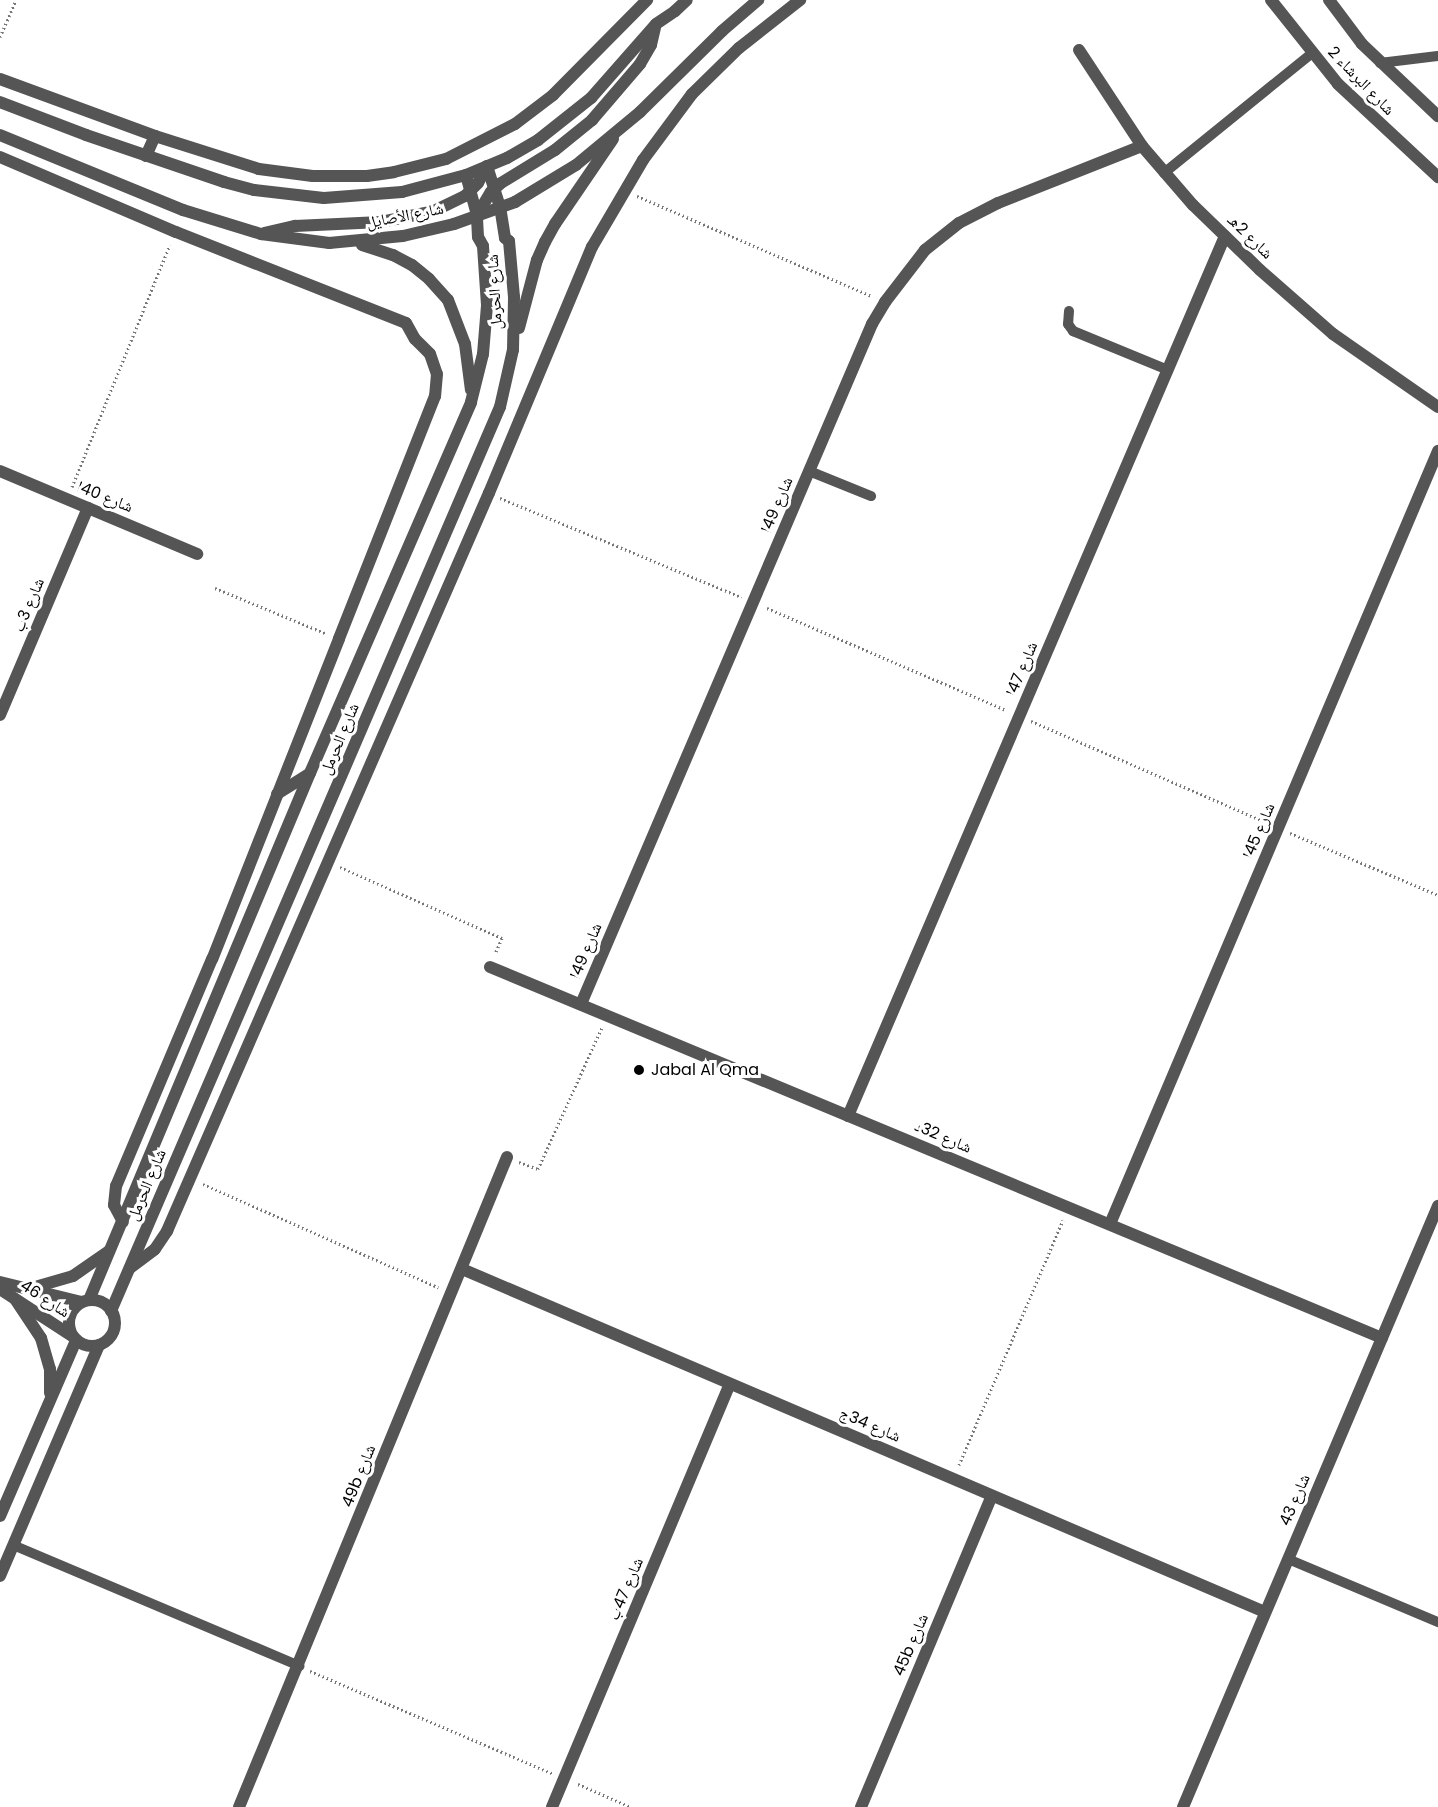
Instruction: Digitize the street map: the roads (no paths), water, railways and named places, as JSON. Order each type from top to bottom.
[{"type":"street","points":[[0,79],[155,136],[232,161],[286,173],[368,176],[420,166],[470,148],[534,110],[570,79],[648,0]]},
{"type":"street","name":"شارع الأصايل","points":[[0,102],[146,156],[254,190],[324,198],[402,192],[466,175],[538,140],[566,121],[591,98],[656,24],[687,0]]},
{"type":"street","name":"شارع الأصايل","points":[[0,135],[183,210],[261,234],[306,242],[352,243],[429,231],[500,207],[552,181],[619,130],[722,31],[758,0]]},
{"type":"street","points":[[130,1268],[147,1256],[162,1240],[489,493],[592,247],[658,137],[692,94],[739,48],[800,0]]},
{"type":"street","name":"شارع البرشاء 2","points":[[1271,0],[1311,54],[1366,112],[1438,177]]},
{"type":"street","points":[[1321,0],[1337,11]]},
{"type":"street","name":"شارع البرشاء 2","points":[[1329,0],[1380,63],[1438,116]]},
{"type":"street","points":[[477,215],[495,189],[555,150],[592,120],[640,64],[651,45],[656,24]]},
{"type":"street","name":"شارع 2هـ","points":[[1079,50],[1142,146],[1164,173],[1225,236],[1333,334],[1438,407]]},
{"type":"street","points":[[513,350],[537,260],[545,242],[619,130]]},
{"type":"street","points":[[146,156],[155,136]]},
{"type":"street","name":"شارع 49ا","points":[[581,1004],[872,324],[885,302],[925,250],[959,223],[998,203],[1142,146]]},
{"type":"street","points":[[0,157],[176,232],[406,323],[435,364],[437,374],[435,396],[278,795],[212,959],[116,1186],[114,1205],[123,1222]]},
{"type":"street","points":[[261,234],[295,226],[356,225],[408,218],[445,208],[471,190],[487,166]]},
{"type":"street","name":"شارع الحرمل","points":[[111,1311],[489,434],[508,379],[513,350],[514,297],[509,241],[505,238],[500,207],[487,166]]},
{"type":"street","name":"شارع الحرمل","points":[[85,1301],[112,1248],[310,773],[471,402],[483,354],[487,306],[477,215],[466,175]]},
{"type":"street","name":"شارع 47ا","points":[[848,1116],[1225,236]]},
{"type":"street","points":[[352,243],[383,251],[412,265],[444,294],[458,321],[465,344],[470,368],[471,402]]},
{"type":"street","name":"شارع 45ا","points":[[1110,1224],[1438,452]]},
{"type":"street","name":"شارع 40ا","points":[[0,471],[197,554]]},
{"type":"street","name":"شارع 3ب","points":[[0,715],[88,508]]},
{"type":"street","points":[[278,795],[310,773]]},
{"type":"street","name":"شارع 32د","points":[[490,967],[1382,1338]]},
{"type":"street","name":"49b شارع","points":[[239,1807],[507,1157]]},
{"type":"street","name":"شارع 43","points":[[1183,1807],[1438,1206]]},
{"type":"street","points":[[28,1289],[51,1285],[73,1276],[112,1248]]},
{"type":"street","name":"شارع 34ج","points":[[462,1269],[1265,1612]]},
{"type":"street","name":"شارع 46","points":[[0,1282],[85,1301]]},
{"type":"street","name":"شارع 46","points":[[0,1289],[74,1338]]},
{"type":"street","points":[[15,1299],[42,1338],[50,1369],[50,1400]]},
{"type":"street","points":[[0,1516],[74,1338],[69,1319],[74,1309],[85,1301],[101,1302],[111,1311],[115,1322],[113,1334],[99,1345],[0,1576]]},
{"type":"street","points":[[74,1338],[84,1345],[99,1345]]},
{"type":"street","name":"شارع 47ب","points":[[552,1807],[730,1384]]},
{"type":"street","name":"45b شارع","points":[[861,1807],[992,1496]]},
{"type":"lane","points":[[1164,173],[1311,54]]},
{"type":"lane","points":[[1380,63],[1438,56]]},
{"type":"lane","points":[[1069,311],[1067,320],[1073,331],[1168,370]]},
{"type":"lane","points":[[809,471],[871,496]]},
{"type":"lane","points":[[13,1545],[299,1666]]},
{"type":"lane","points":[[1288,1559],[1438,1622]]},
{"type":"place","name":"Jabal Al Qma","points":[[639,1070]]}]
